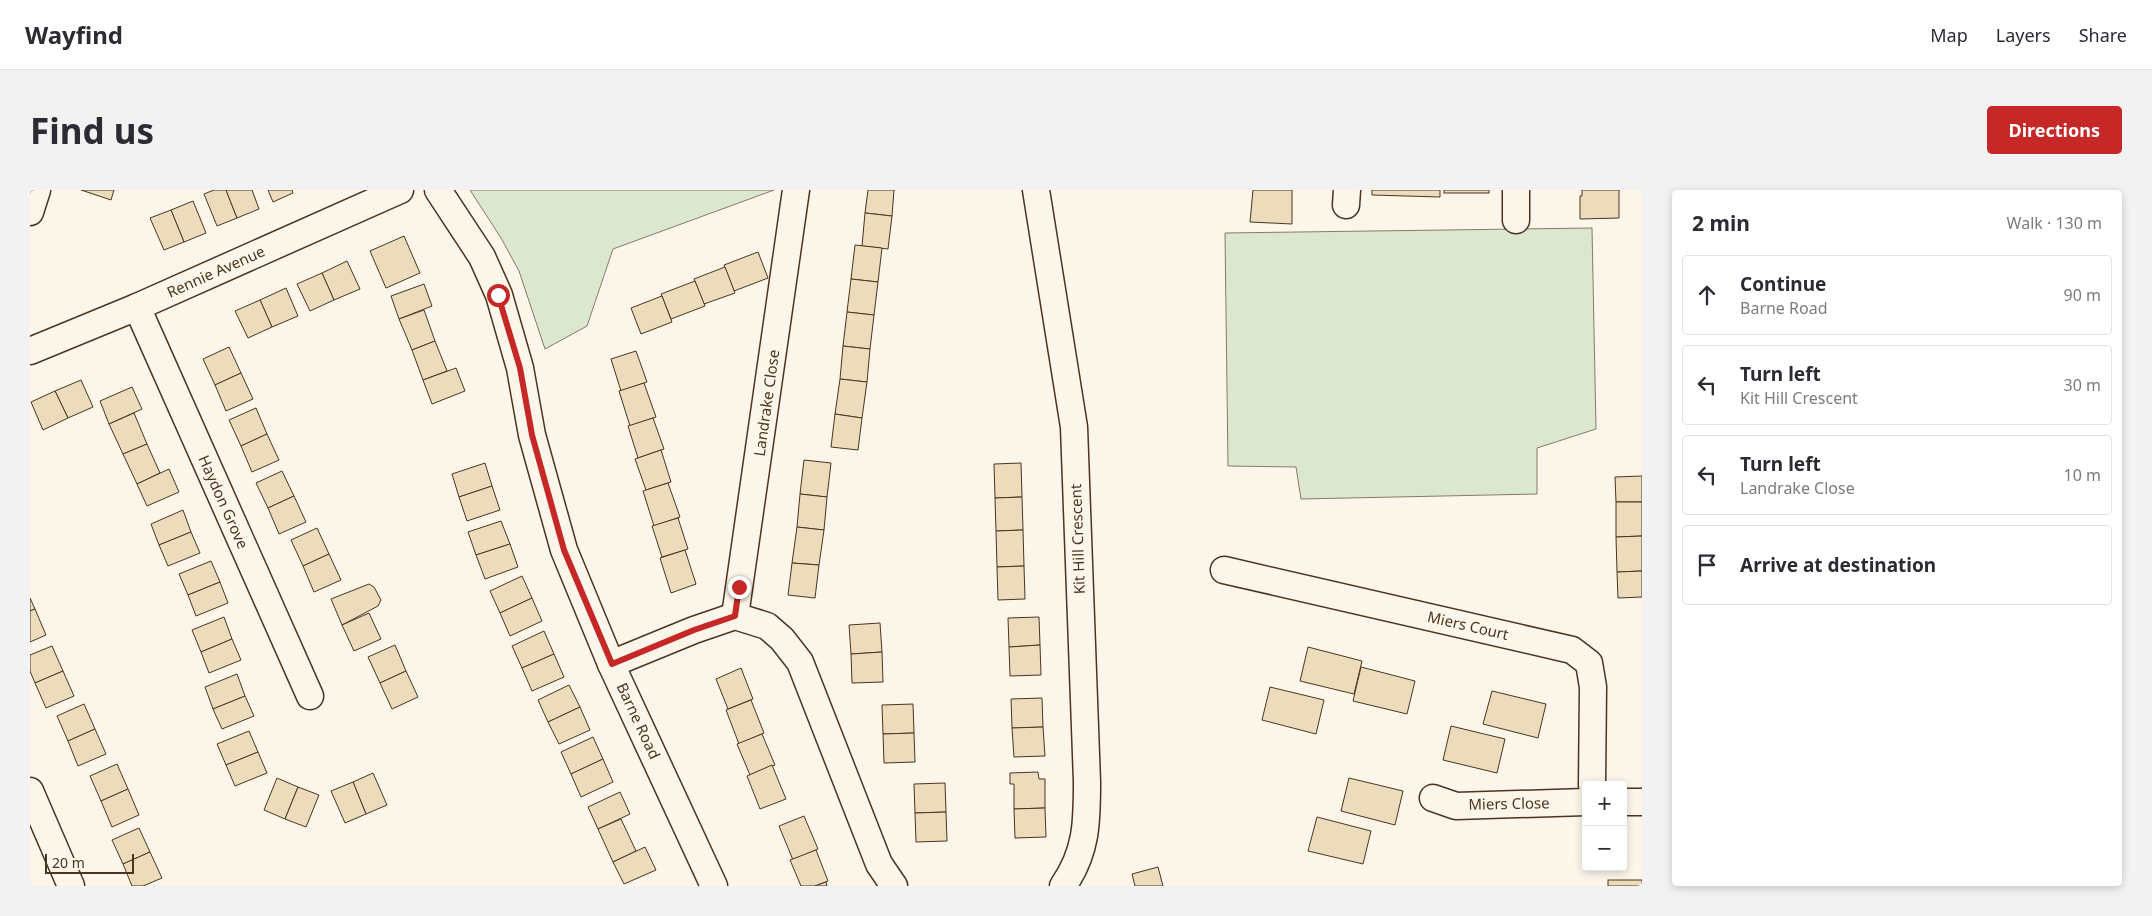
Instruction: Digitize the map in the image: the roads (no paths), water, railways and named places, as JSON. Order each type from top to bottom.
[{"type":"street","points":[[30,212],[37,190]]},
{"type":"street","name":"Rennie Avenue","points":[[30,350],[137,308],[400,190]]},
{"type":"street","name":"Barne Road","points":[[438,190],[482,257],[498,295],[520,368],[532,435],[564,550],[612,664],[714,886]]},
{"type":"street","name":"Landrake Close","points":[[735,616],[796,190]]},
{"type":"street","name":"Kit Hill Crescent","points":[[1036,190],[1074,427],[1087,782],[1086,832],[1074,871],[1063,886]]},
{"type":"street","points":[[1516,190],[1516,220]]},
{"type":"street","name":"Haydon Grove","points":[[137,308],[310,696]]},
{"type":"street","name":"Miers Court","points":[[1224,570],[1572,650],[1589,663],[1593,687],[1592,781]]},
{"type":"street","points":[[612,664],[694,630],[735,616],[767,626],[782,639],[800,662],[879,864],[894,886]]},
{"type":"street","points":[[30,791],[71,886]]},
{"type":"street","name":"Miers Close","points":[[1433,798],[1456,806],[1582,802]]},
{"type":"street","points":[[1627,802],[1642,802]]}]
